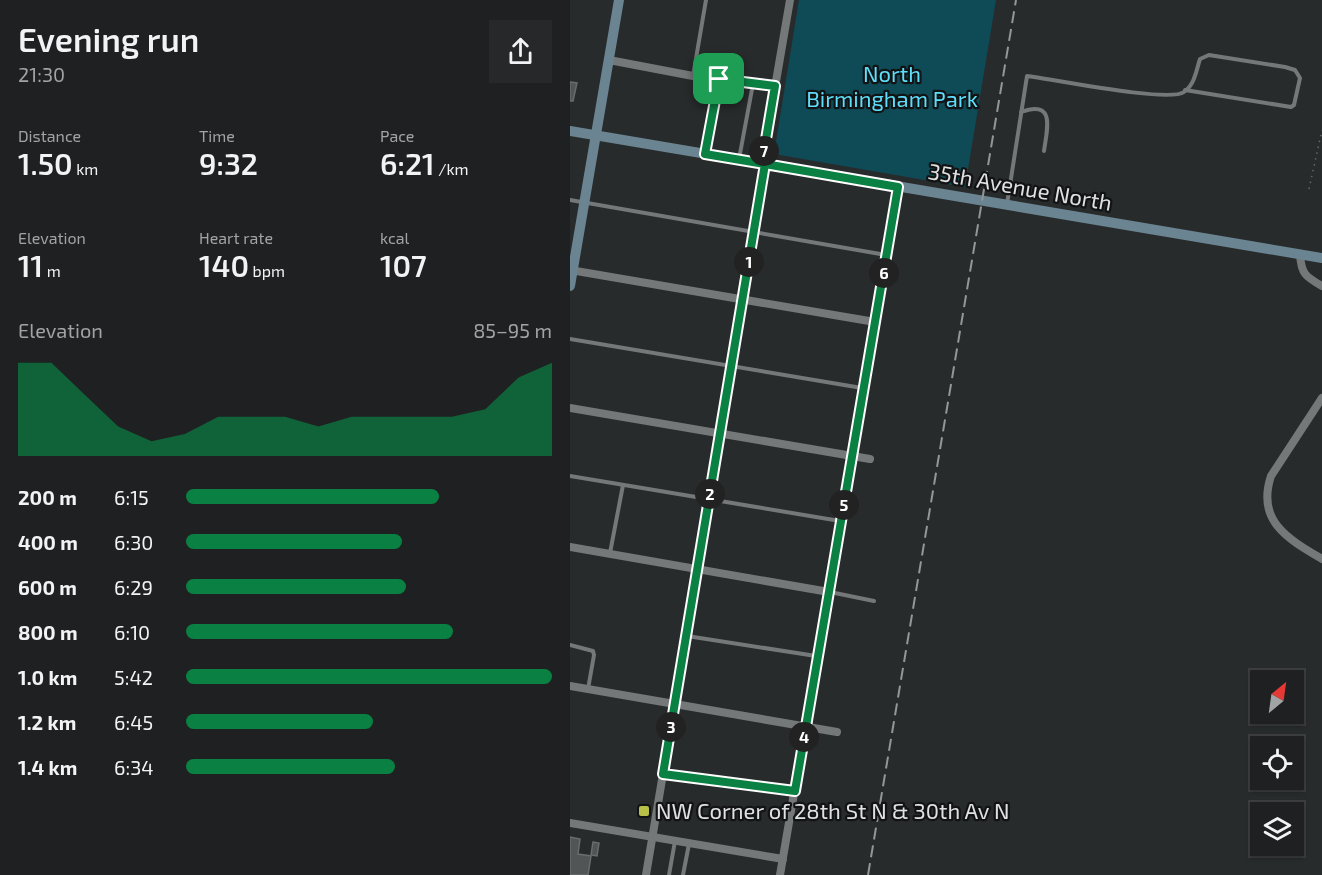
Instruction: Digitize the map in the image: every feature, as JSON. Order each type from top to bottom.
[{"type":"street","points":[[570,286],[619,0]]},
{"type":"street","points":[[646,875],[754,232],[765,164],[764,151],[790,0]]},
{"type":"street","points":[[609,60],[693,76],[775,86]]},
{"type":"street","name":"35th Avenue North","points":[[570,131],[1322,258]]},
{"type":"street","points":[[780,875],[898,187]]},
{"type":"street","points":[[1300,254],[1302,270],[1309,279],[1322,286]]},
{"type":"street","points":[[571,270],[875,322]]},
{"type":"street","points":[[1322,398],[1271,476],[1266,490],[1267,508],[1285,536],[1322,559]]},
{"type":"street","points":[[570,408],[870,459]]},
{"type":"street","points":[[570,547],[829,592]]},
{"type":"street","points":[[570,686],[837,732]]},
{"type":"street","points":[[570,823],[783,859]]},
{"type":"lane","points":[[693,76],[706,0]]},
{"type":"lane","points":[[1007,205],[1027,76],[1173,96],[1185,90],[1195,78],[1200,59],[1209,55],[1285,67],[1295,70],[1300,78],[1294,105],[1291,108],[1185,90]]},
{"type":"lane","points":[[705,154],[719,79]]},
{"type":"lane","points":[[739,160],[753,83]]},
{"type":"lane","points":[[1021,113],[1034,108],[1046,113],[1044,151]]},
{"type":"lane","points":[[570,200],[886,255]]},
{"type":"lane","points":[[570,339],[864,389]]},
{"type":"lane","points":[[570,476],[841,522]]},
{"type":"lane","points":[[610,554],[623,485]]},
{"type":"lane","points":[[829,592],[874,601]]},
{"type":"lane","points":[[686,636],[818,656]]},
{"type":"lane","points":[[570,645],[593,651],[588,690]]},
{"type":"lane","points":[[663,774],[795,791]]},
{"type":"lane","points":[[669,875],[675,841]]},
{"type":"lane","points":[[683,875],[689,843]]},
{"type":"path","points":[[1310,189],[1322,130]]},
{"type":"green space","name":"North Birmingham Park","points":[[799,0],[996,0],[965,187],[774,154]]},
{"type":"building","points":[[570,82],[577,83],[573,101],[570,101]]},
{"type":"building","points":[[570,837],[580,839],[578,854],[591,856],[588,875],[570,875]]},
{"type":"building","points":[[593,842],[599,843],[597,856],[591,855]]},
{"type":"railway","points":[[868,875],[1016,0]]},
{"type":"place","name":"NW Corner of 28th St N & 30th Av N","points":[[644,811]]},
{"type":"route","points":[[719,79],[705,154],[765,164],[663,774],[795,791],[898,187],[765,164],[764,151],[775,86],[719,79]]}]
